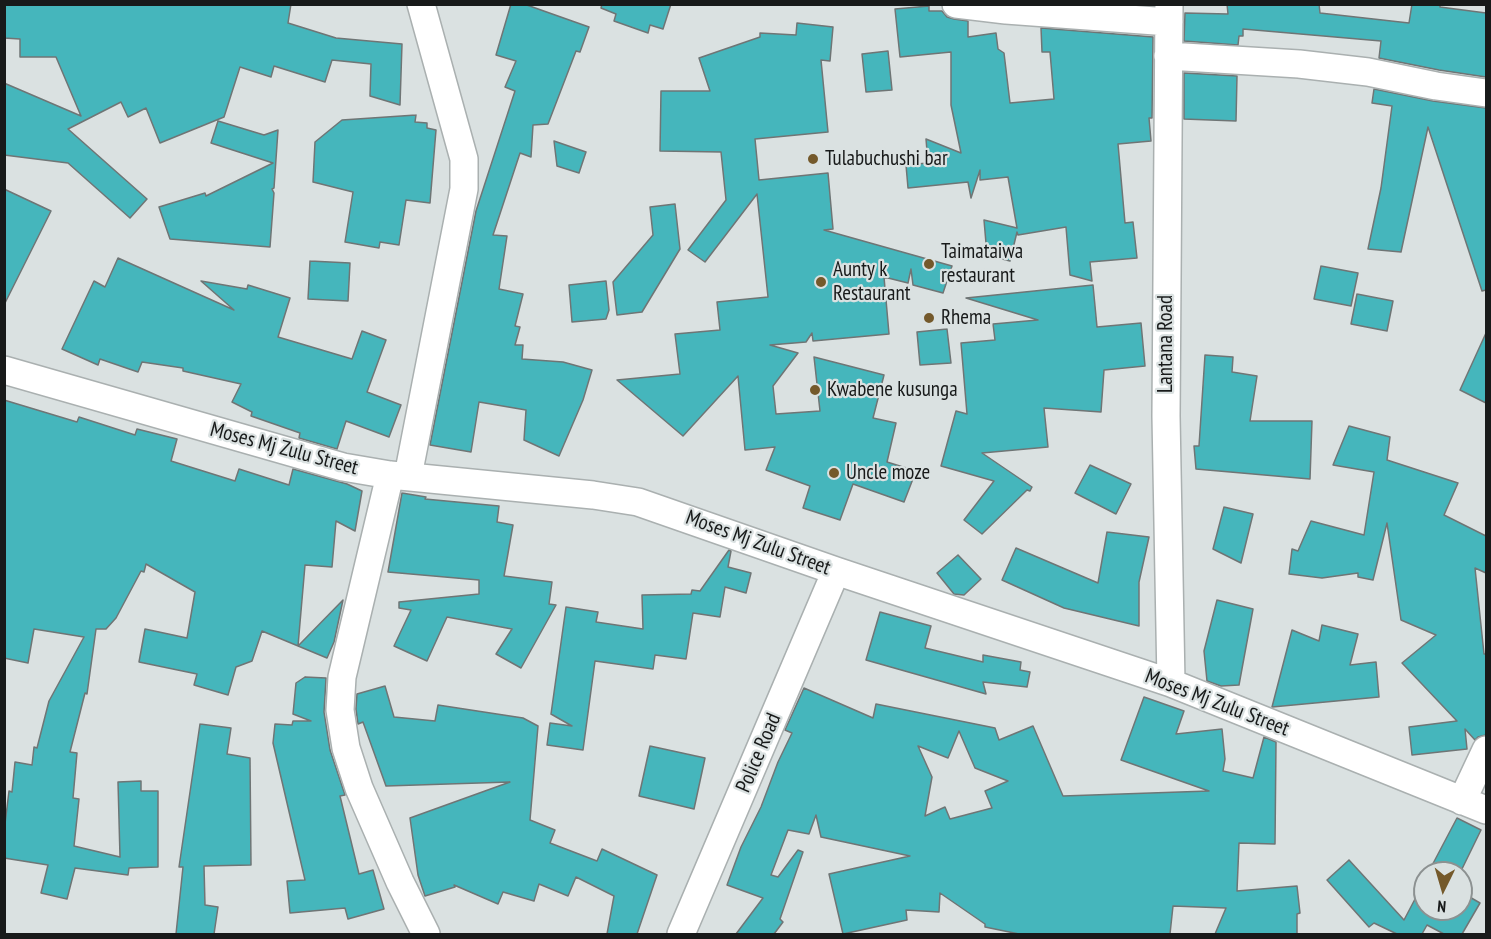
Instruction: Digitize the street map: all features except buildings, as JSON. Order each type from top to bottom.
[{"type":"street","points":[[421,4],[464,159],[464,189],[399,476],[342,677],[340,711],[346,748],[359,788],[400,882],[426,934]]},
{"type":"street","points":[[956,4],[1006,10],[1169,13]]},
{"type":"street","name":"Lantana Road","points":[[1169,13],[1166,416],[1171,683]]},
{"type":"street","points":[[1168,56],[1299,64],[1368,72],[1436,86],[1486,93]]},
{"type":"street","name":"Moses Mj Zulu Street","points":[[4,370],[343,467],[399,476],[593,495],[638,502],[1171,683],[1474,806]]},
{"type":"street","name":"Police Road","points":[[681,934],[836,571]]},
{"type":"street","points":[[1474,806],[1486,750]]},
{"type":"place","name":"Tulabuchushi bar","points":[[813,159]]},
{"type":"place","name":"Taimataiwa restaurant","points":[[929,264]]},
{"type":"place","name":"Aunty k Restaurant","points":[[821,282]]},
{"type":"place","name":"Rhema","points":[[929,318]]},
{"type":"place","name":"Kwabene kusunga","points":[[815,390]]},
{"type":"place","name":"Uncle moze","points":[[834,473]]}]
